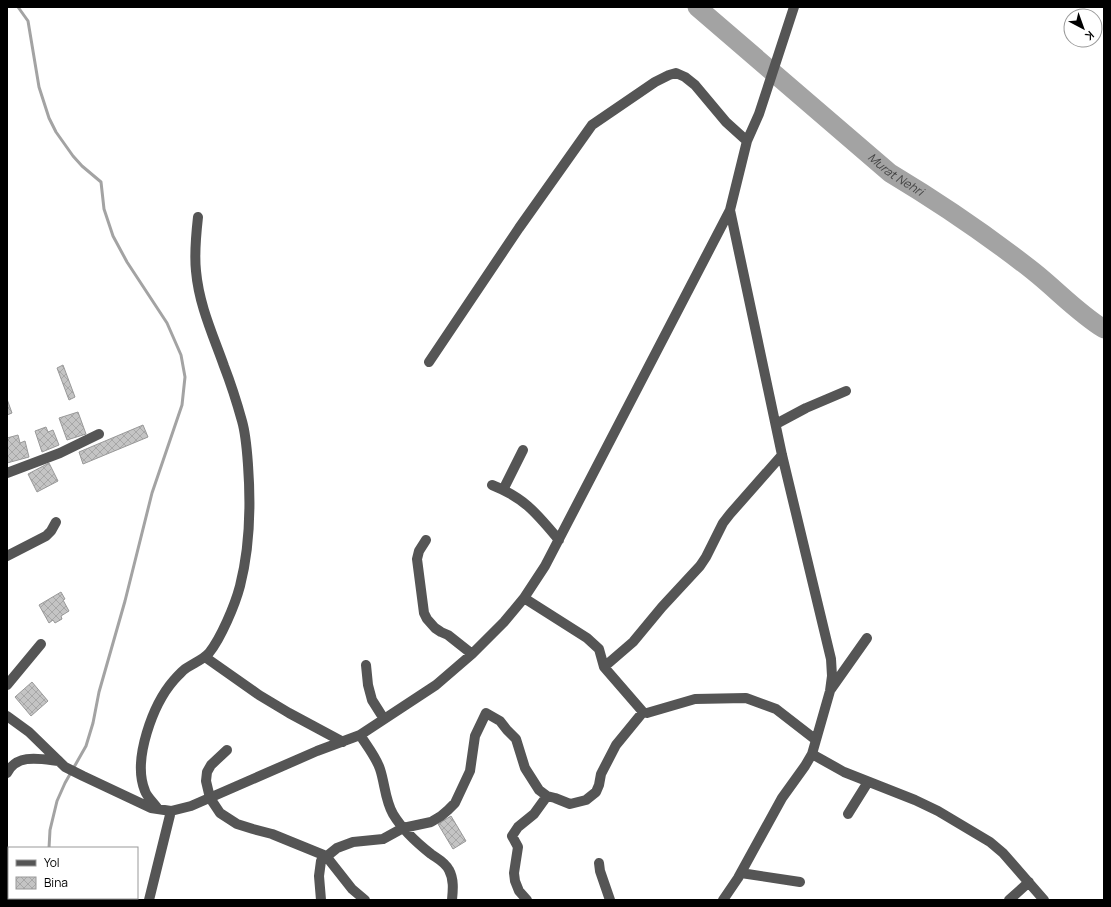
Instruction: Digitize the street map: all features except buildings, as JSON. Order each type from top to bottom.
[{"type":"street","points":[[7,716],[29,732],[62,764],[83,776],[151,808],[171,811],[191,806],[317,751],[360,735],[436,685],[472,654],[504,622],[524,598],[545,566],[730,210],[747,141],[759,114],[794,7]]},
{"type":"street","points":[[429,362],[523,222],[592,125],[655,82],[676,73],[685,77],[694,85],[726,122],[747,141]]},
{"type":"street","points":[[723,900],[782,798],[812,754],[830,691],[832,676],[831,659],[782,455],[730,210]]},
{"type":"street","points":[[158,809],[145,792],[142,780],[141,765],[146,737],[155,710],[166,691],[185,669],[205,657],[210,652],[228,619],[240,587],[247,549],[250,518],[250,486],[247,451],[242,423],[224,366],[207,322],[196,272],[198,217]]},
{"type":"street","points":[[776,424],[806,408],[846,391]]},
{"type":"street","points":[[7,473],[60,453],[99,434]]},
{"type":"street","points":[[503,490],[523,450]]},
{"type":"street","points":[[604,667],[633,642],[662,607],[700,566],[723,523],[782,455]]},
{"type":"street","points":[[492,485],[519,498],[532,509],[558,540]]},
{"type":"street","points":[[7,556],[46,536],[56,522]]},
{"type":"street","points":[[426,540],[419,551],[417,559],[424,613],[435,628],[448,635],[472,654]]},
{"type":"street","points":[[524,598],[587,638],[598,649],[604,667],[643,712],[647,713],[695,699],[746,698],[776,709],[816,740]]},
{"type":"street","points":[[830,691],[867,638]]},
{"type":"street","points":[[7,685],[41,644]]},
{"type":"street","points":[[205,657],[259,695],[343,742]]},
{"type":"street","points":[[366,665],[368,685],[372,700],[384,719]]},
{"type":"street","points":[[320,900],[319,876],[321,861],[337,848],[353,842],[382,839],[403,828],[431,822],[441,816],[455,803],[470,771],[475,736],[486,713],[500,720],[516,739],[525,768],[539,790],[547,796],[570,804],[586,800],[596,792],[601,774],[616,745],[643,712]]},
{"type":"street","points":[[360,735],[375,758],[380,769],[388,803],[392,812],[403,828],[430,853],[443,861],[450,871],[452,881],[452,900]]},
{"type":"street","points":[[227,750],[211,765],[207,772],[206,781],[210,798],[220,813],[237,824],[253,830],[272,834],[326,856],[352,888],[365,900]]},
{"type":"street","points":[[812,754],[844,772],[915,800],[938,811],[990,842],[1003,853],[1044,900]]},
{"type":"street","points":[[7,773],[19,760],[33,758],[62,764]]},
{"type":"street","points":[[848,814],[868,782]]},
{"type":"street","points":[[527,900],[519,892],[515,881],[514,873],[518,848],[512,836],[518,827],[534,814],[547,796]]},
{"type":"street","points":[[149,900],[171,811]]},
{"type":"street","points":[[599,863],[600,871],[610,900]]},
{"type":"street","points":[[740,873],[800,882]]},
{"type":"street","points":[[1009,900],[1029,882]]},
{"type":"waterway","points":[[18,7],[28,21],[39,87],[49,118],[56,132],[73,156],[82,166],[101,182],[104,209],[113,236],[127,262],[167,323],[181,355],[185,377],[182,405],[152,493],[125,601],[99,692],[93,723],[86,746],[65,783],[57,801],[50,830],[49,847]]},
{"type":"waterway","name":"Murat Nehri","points":[[697,7],[890,173],[981,232],[1033,271],[1085,316],[1104,329]]}]
